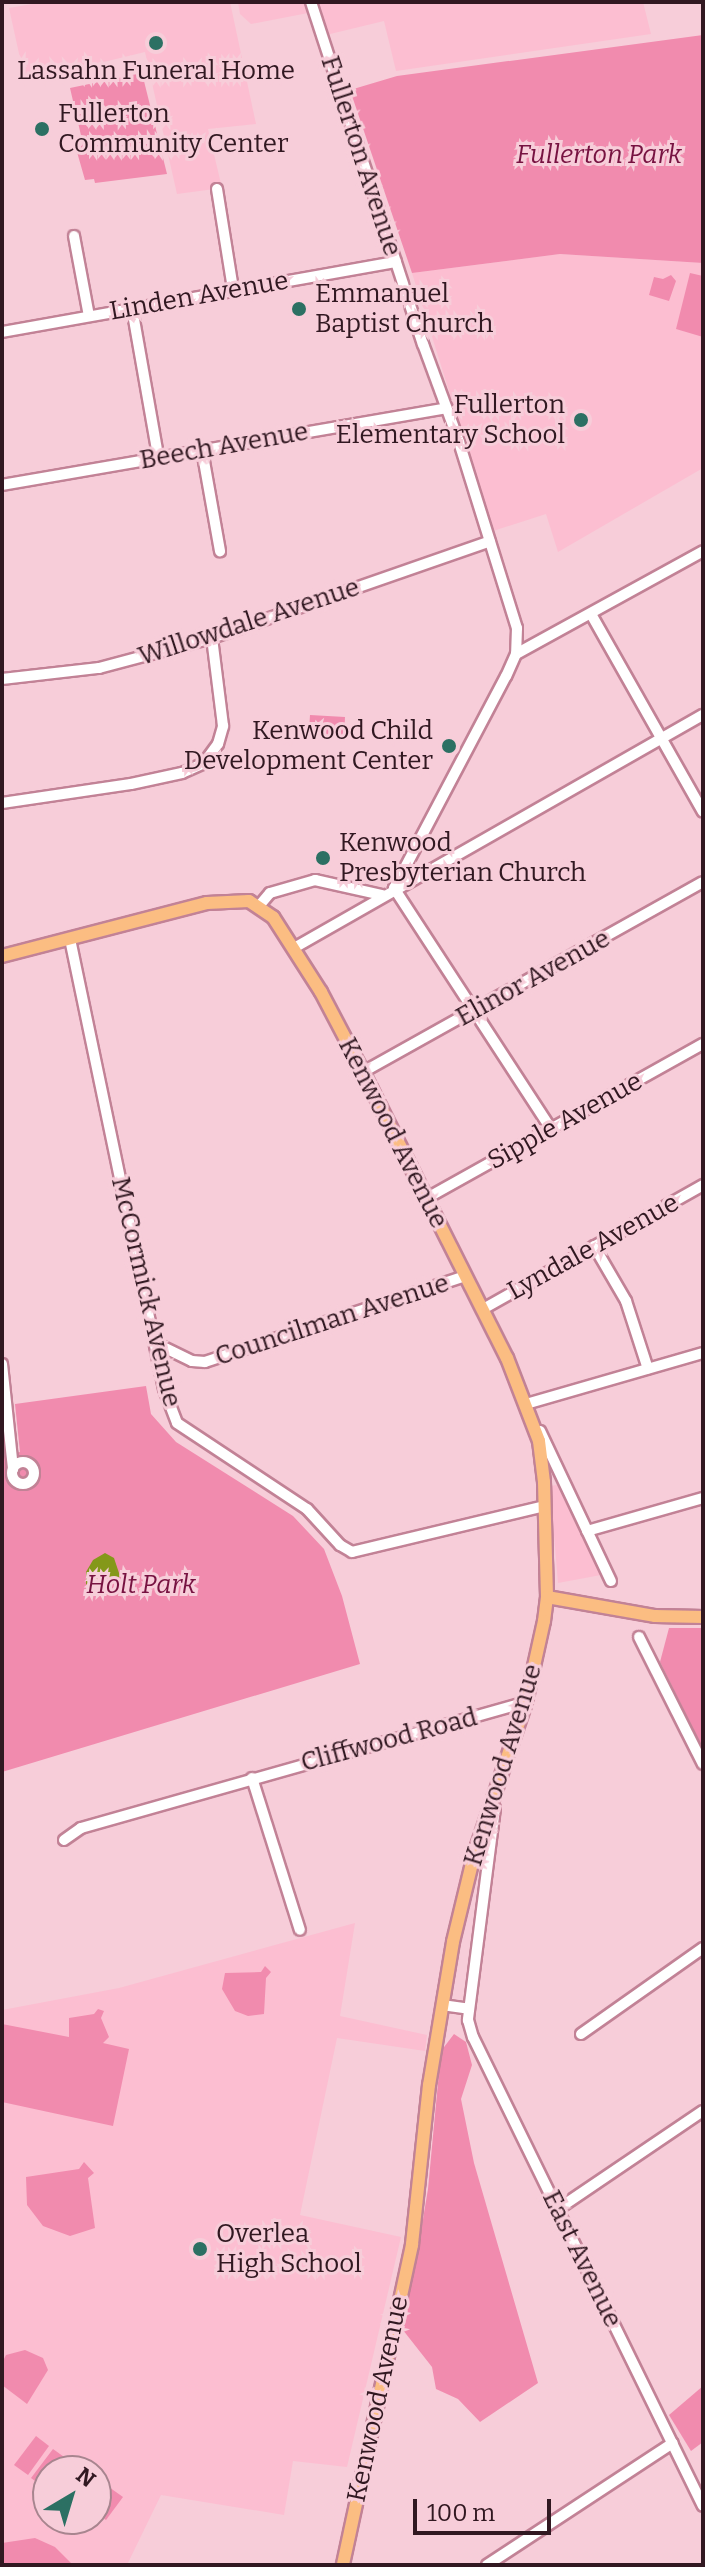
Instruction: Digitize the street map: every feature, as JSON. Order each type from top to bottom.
[{"type":"main road","points":[[2,956],[207,903],[243,900],[259,906]]},
{"type":"main road","name":"Kenwood Avenue","points":[[259,906],[277,922],[294,948],[363,1072],[507,1358],[534,1423],[542,1457],[545,1506],[547,1597],[526,1702],[467,1881],[429,2085],[412,2245],[343,2565]]},
{"type":"main road","points":[[547,1597],[655,1616],[703,1617]]},
{"type":"street","name":"Fullerton Avenue","points":[[311,2],[490,541],[517,628],[516,654]]},
{"type":"street","points":[[217,189],[233,289]]},
{"type":"street","points":[[74,236],[89,316]]},
{"type":"street","name":"Linden Avenue","points":[[2,332],[396,262]]},
{"type":"street","points":[[132,308],[158,456]]},
{"type":"street","name":"Beech Avenue","points":[[2,485],[446,408]]},
{"type":"street","points":[[202,450],[220,551]]},
{"type":"street","name":"Willowdale Avenue","points":[[2,679],[99,668],[212,638],[490,541]]},
{"type":"street","points":[[394,888],[516,654],[703,551]]},
{"type":"street","points":[[591,614],[703,812]]},
{"type":"street","points":[[2,803],[145,782],[193,770],[204,763],[218,744],[223,726],[212,638]]},
{"type":"street","points":[[294,948],[394,888],[703,715]]},
{"type":"street","points":[[259,906],[270,893],[315,880],[382,895]]},
{"type":"street","name":"Elinor Avenue","points":[[363,1072],[703,882]]},
{"type":"street","points":[[394,888],[551,1129]]},
{"type":"street","name":"McCormick Avenue","points":[[70,939],[164,1389],[177,1423],[307,1509],[347,1550],[545,1506]]},
{"type":"street","name":"Sipple Avenue","points":[[427,1198],[703,1044]]},
{"type":"street","name":"Lyndale Avenue","points":[[483,1309],[703,1185]]},
{"type":"street","points":[[594,1246],[626,1301],[648,1369]]},
{"type":"street","name":"Councilman Avenue","points":[[155,1343],[192,1361],[205,1362],[465,1276]]},
{"type":"street","points":[[526,1404],[703,1353]]},
{"type":"street","points":[[2,1364],[13,1469]]},
{"type":"street","points":[[534,1423],[611,1581]]},
{"type":"street","points":[[587,1531],[703,1498]]},
{"type":"street","points":[[639,1637],[703,1764]]},
{"type":"street","name":"Cliffwood Road","points":[[64,1840],[81,1828],[526,1702]]},
{"type":"street","points":[[252,1778],[300,1930]]},
{"type":"street","name":"East Avenue","points":[[500,1784],[468,2020],[482,2059],[703,2506]]},
{"type":"street","points":[[581,2034],[703,1948]]},
{"type":"street","points":[[442,2005],[469,2009]]},
{"type":"street","points":[[558,2209],[703,2111]]},
{"type":"street","points":[[487,2565],[673,2443]]},
{"type":"shaded area","points":[[44,2],[230,2],[256,124],[208,129],[222,188],[177,194],[145,52],[25,81],[9,8]]},
{"type":"shaded area","points":[[238,2],[305,2],[308,13],[251,24],[240,14]]},
{"type":"shaded area","points":[[317,2],[643,2],[651,34],[396,71],[384,21],[326,35]]},
{"type":"shaded area","name":"Fullerton Elementary School","points":[[560,254],[703,263],[703,468],[558,552],[546,514],[493,531],[412,273]]},
{"type":"shaded area","points":[[557,1485],[601,1575],[558,1583],[550,1486]]},
{"type":"shaded area","points":[[105,1553],[114,1558],[120,1576],[103,1594],[86,1584],[86,1572],[93,1560]]},
{"type":"shaded area","name":"Overlea High School","points":[[355,1923],[340,2016],[427,2035],[425,2051],[337,2038],[300,2215],[401,2237],[347,2467],[293,2461],[284,2515],[161,2495],[127,2565],[2,2565],[2,2010],[119,1988]]},
{"type":"green space","name":"Fullerton Park","points":[[703,35],[703,263],[560,254],[412,273],[350,90],[397,76]]},
{"type":"green space","points":[[142,73],[167,174],[95,183],[94,179],[85,180],[77,152],[83,144],[70,88]]},
{"type":"green space","points":[[690,273],[703,276],[703,337],[676,329]]},
{"type":"green space","points":[[671,275],[676,281],[669,301],[649,295],[654,277],[663,279]]},
{"type":"green space","points":[[310,715],[345,717],[344,737],[309,732]]},
{"type":"green space","name":"Holt Park","points":[[146,1386],[151,1414],[176,1442],[293,1516],[324,1549],[342,1596],[360,1664],[2,1772],[2,1456],[20,1452],[15,1404]]},
{"type":"green space","points":[[669,1628],[703,1628],[703,1749],[660,1662]]},
{"type":"green space","points":[[265,1966],[271,1972],[266,1978],[264,2014],[248,2016],[235,2011],[222,1989],[225,1973],[261,1972]]},
{"type":"green space","points":[[98,2009],[104,2011],[101,2018],[109,2037],[103,2043],[129,2049],[113,2126],[2,2102],[2,2024],[69,2037],[69,2018],[94,2014]]},
{"type":"green space","points":[[454,2034],[466,2042],[472,2065],[461,2099],[474,2163],[538,2383],[480,2422],[458,2399],[436,2389],[432,2367],[399,2325],[417,2255],[428,2189],[441,2051]]},
{"type":"green space","points":[[84,2162],[94,2173],[88,2178],[95,2228],[70,2236],[43,2226],[27,2205],[26,2177],[79,2169]]},
{"type":"green space","points":[[25,2350],[43,2358],[48,2370],[27,2404],[2,2385],[2,2363],[6,2355]]},
{"type":"green space","points":[[703,2386],[703,2442],[691,2451],[669,2415]]},
{"type":"green space","points":[[36,2436],[49,2446],[42,2455],[32,2455],[32,2469],[28,2475],[14,2465]]},
{"type":"green space","points":[[112,2489],[123,2497],[112,2512]]},
{"type":"green space","points":[[35,2538],[55,2547],[73,2565],[2,2565],[2,2543]]},
{"type":"place","name":"Lassahn Funeral Home","points":[[156,43]]},
{"type":"place","name":"Fullerton Community Center","points":[[42,129]]},
{"type":"place","name":"Emmanuel Baptist Church","points":[[299,309]]},
{"type":"place","name":"Fullerton Elementary School","points":[[581,420]]},
{"type":"place","name":"Kenwood Child Development Center","points":[[449,746]]},
{"type":"place","name":"Kenwood Presbyterian Church","points":[[323,858]]},
{"type":"place","name":"Overlea High School","points":[[200,2249]]}]
